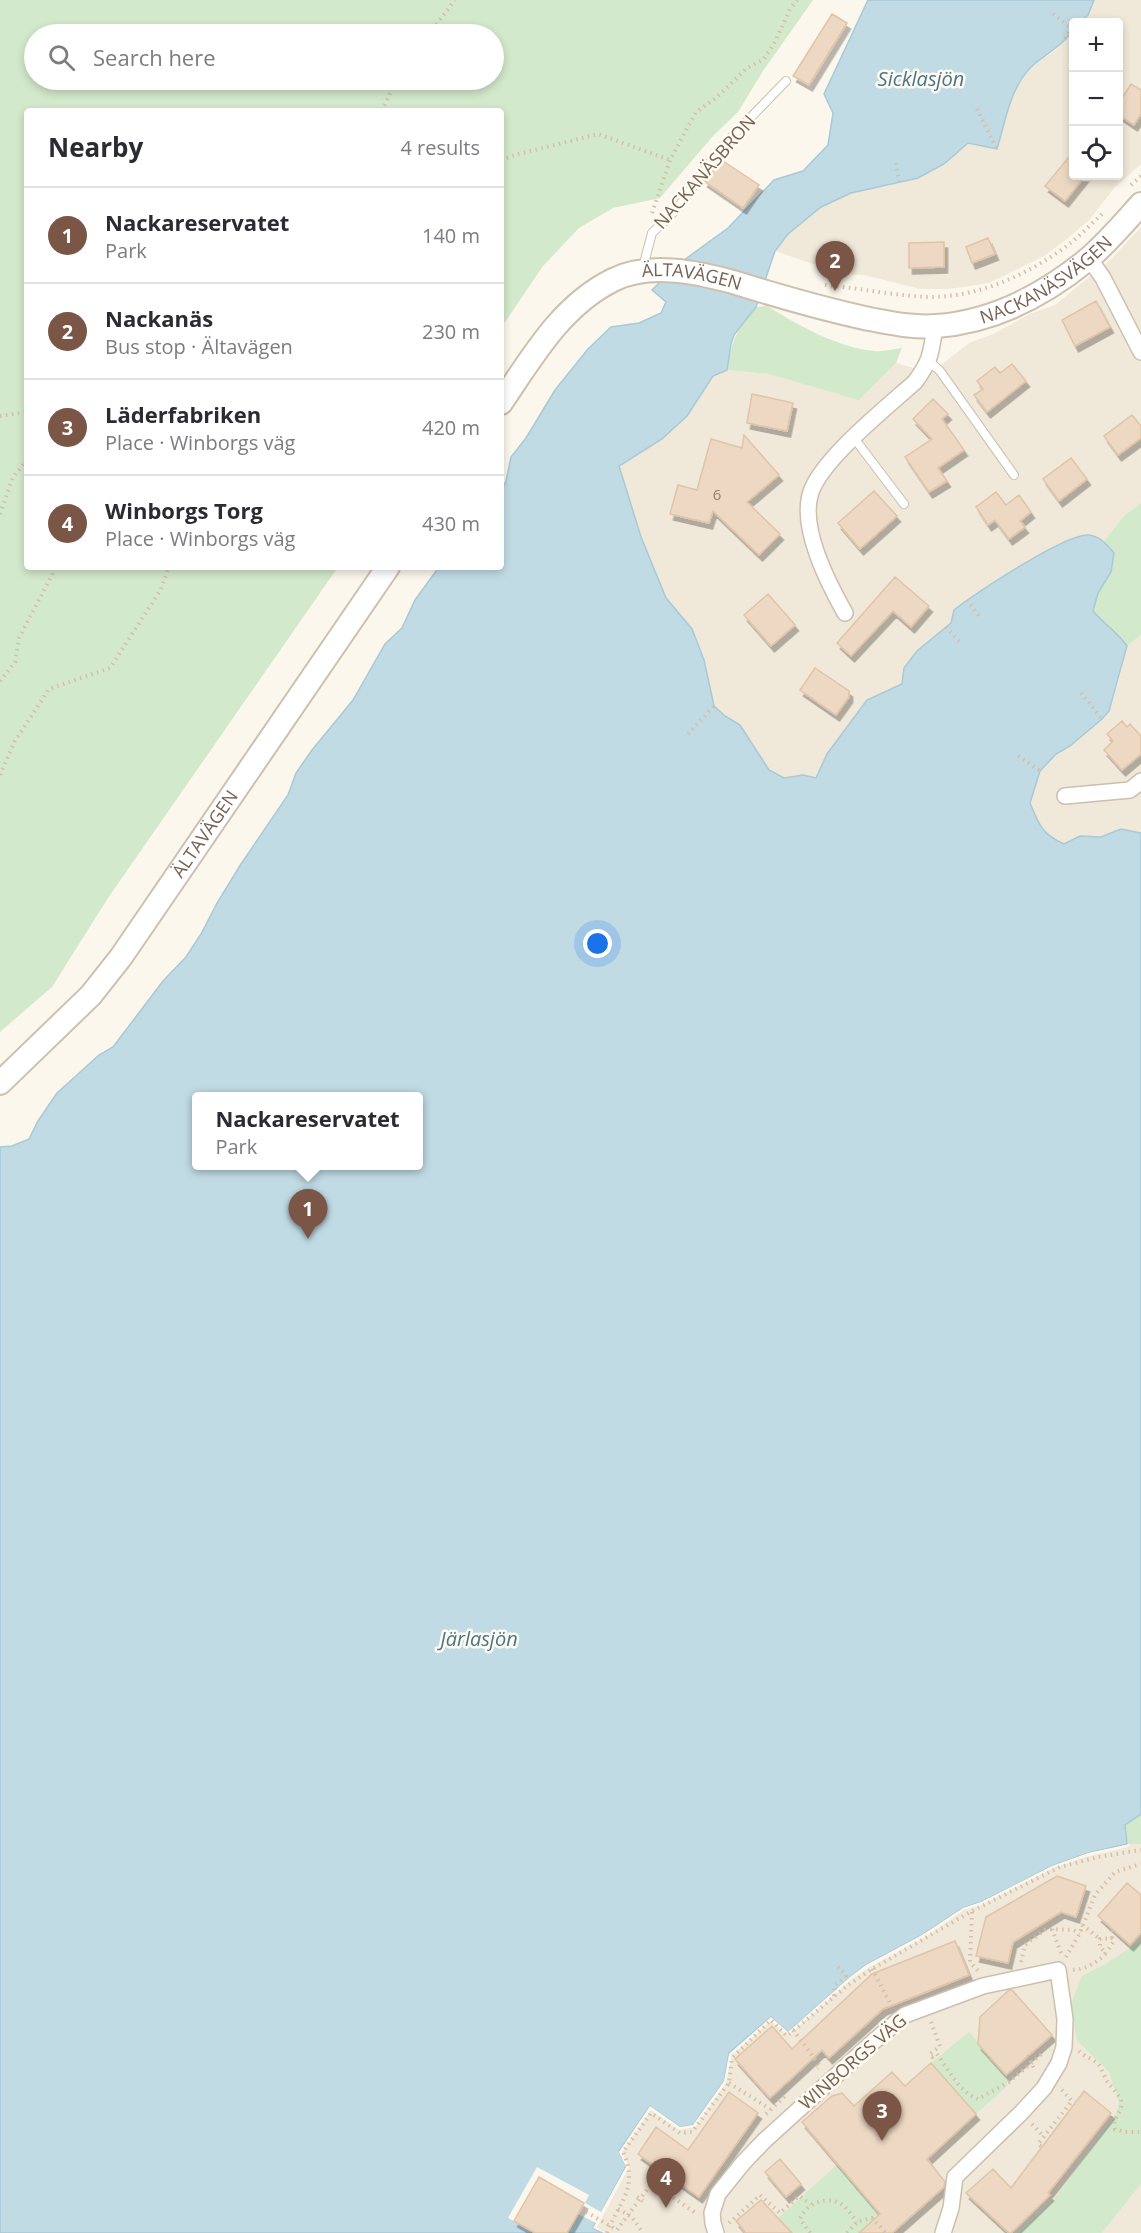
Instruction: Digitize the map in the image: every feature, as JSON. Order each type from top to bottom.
[{"type":"main road","name":"NACKANÄSVÄGEN","points":[[935,327],[989,316],[1036,296],[1063,279],[1089,258],[1134,196]]},
{"type":"main road","name":"ÄLTAVÄGEN","points":[[504,399],[560,319],[590,294],[615,279],[646,271],[688,272],[722,279],[789,299],[901,325],[935,327]]},
{"type":"main road","name":"ÄLTAVÄGEN","points":[[0,1083],[91,995],[121,957],[386,570]]},
{"type":"street","points":[[1089,258],[1103,279],[1141,352]]},
{"type":"street","points":[[845,613],[814,549],[808,508],[810,494],[824,468],[915,382],[929,361],[935,327]]},
{"type":"street","points":[[1065,796],[1130,790],[1141,781]]},
{"type":"street","points":[[943,2233],[951,2208],[955,2177],[1021,2113],[1050,2078],[1059,2063],[1064,2047],[1065,2019],[1061,1966]]},
{"type":"street","name":"WINBORGS VÄG","points":[[712,2216],[718,2194],[764,2141],[905,2014],[983,1986],[1061,1966]]},
{"type":"street","points":[[712,2216],[716,2233]]},
{"type":"lane","name":"NACKANÄSBRON","points":[[646,271],[652,233],[676,210],[719,150],[786,81]]},
{"type":"lane","points":[[929,361],[940,371],[1014,475]]},
{"type":"lane","points":[[854,438],[904,504]]},
{"type":"path","points":[[437,24],[455,0]]},
{"type":"path","points":[[652,214],[670,160],[696,112],[716,98],[747,68],[763,60],[797,0]]},
{"type":"path","points":[[1053,14],[1073,29],[1064,39]]},
{"type":"path","points":[[383,108],[391,90]]},
{"type":"path","points":[[977,110],[997,149]]},
{"type":"path","points":[[504,159],[598,134],[670,160]]},
{"type":"path","points":[[896,164],[899,182]]},
{"type":"path","points":[[1134,196],[1141,176]]},
{"type":"path","points":[[816,284],[928,297],[987,289],[1033,267],[1069,244],[1103,213]]},
{"type":"path","points":[[0,416],[24,412]]},
{"type":"path","points":[[0,514],[13,477],[24,464]]},
{"type":"path","points":[[0,681],[15,662],[19,638],[54,570]]},
{"type":"path","points":[[0,775],[15,741],[49,689],[110,668],[160,591],[168,570]]},
{"type":"path","points":[[967,600],[979,616]]},
{"type":"path","points":[[946,627],[960,642]]},
{"type":"path","points":[[1081,693],[1102,719]]},
{"type":"path","points":[[688,734],[714,706]]},
{"type":"path","points":[[1018,756],[1040,771]]},
{"type":"path","points":[[607,2233],[630,2187],[630,2167],[623,2152],[651,2113],[680,2133],[692,2132],[729,2083],[732,2058],[771,2020],[787,2036],[834,1996],[872,1969],[972,1911],[1060,1867],[1098,1857],[1141,1850]]},
{"type":"path","points":[[1061,1966],[1080,1933],[1095,1895],[1115,1872],[1141,1864]]},
{"type":"path","points":[[972,1911],[970,1962],[978,1971],[989,1974]]},
{"type":"path","points":[[1082,1925],[1100,1939],[1112,1938]]},
{"type":"path","points":[[1015,1965],[1020,1963],[1025,1945],[1046,1929],[1073,1930],[1080,1933]]},
{"type":"path","points":[[1052,1929],[1061,1966]]},
{"type":"path","points":[[1061,1966],[1084,1969],[1101,1959],[1114,1941],[1113,1930]]},
{"type":"path","points":[[1100,1939],[1100,1947],[1106,1953]]},
{"type":"path","points":[[834,1996],[835,1985],[846,1976],[836,1964]]},
{"type":"path","points":[[927,2006],[940,2046],[930,2054],[932,2057],[937,2054],[971,2097],[978,2099],[984,2097],[1009,2082],[1032,2063]]},
{"type":"path","points":[[1064,2047],[1075,2047],[1086,2058],[1097,2063],[1106,2079],[1122,2097],[1122,2109],[1114,2120],[1115,2128],[1124,2132],[1141,2132]]},
{"type":"path","points":[[1041,2146],[1038,2144],[1073,2102],[1050,2078]]},
{"type":"path","points":[[729,2083],[770,2109]]},
{"type":"path","points":[[581,2209],[617,2230],[652,2183],[693,2214],[712,2216]]},
{"type":"path","points":[[735,2217],[760,2195],[780,2213],[799,2196],[812,2204]]},
{"type":"path","points":[[810,2233],[800,2218],[803,2210],[825,2200],[843,2205],[857,2222]]},
{"type":"path","points":[[618,2209],[632,2217],[643,2233]]},
{"type":"path","points":[[847,2233],[857,2222],[872,2218],[886,2233]]},
{"type":"shaded area","points":[[1094,0],[1141,0],[1141,164],[1123,180],[1123,18],[1085,18]]},
{"type":"shaded area","points":[[1069,34],[1069,180],[1123,180],[1089,220],[1044,256],[989,283],[949,289],[920,289],[864,275],[843,274],[775,251],[788,234],[821,207],[851,193],[918,178],[968,143],[997,148],[1012,94],[1031,67],[1056,50]]},
{"type":"shaded area","points":[[1141,227],[1141,503],[1124,516],[1104,541],[1088,535],[1038,556],[974,594],[954,610],[951,623],[917,651],[902,684],[890,690],[827,754],[816,778],[803,775],[784,778],[769,770],[740,725],[714,706],[692,629],[666,598],[641,537],[619,466],[662,439],[687,416],[713,376],[727,370],[769,374],[859,399],[896,363],[931,373],[969,343],[993,334],[1030,314],[1055,305],[1111,259]]},
{"type":"shaded area","points":[[1141,635],[1141,833],[1121,829],[1101,837],[1080,836],[1064,844],[1050,838],[1039,825],[1030,803],[1040,771],[1056,754],[1070,746],[1109,711],[1127,646]]},
{"type":"shaded area","points":[[1127,1844],[1141,1844],[1141,1940],[1107,1963],[1082,1976],[1077,2041],[1109,2072],[1119,2103],[1116,2114],[1055,2198],[1019,2233],[602,2233],[593,2228],[596,2223],[535,2233],[619,2152],[650,2106],[729,2054],[771,2017],[963,1908],[1052,1866],[1088,1853]]},
{"type":"shaded area","points":[[1141,2184],[1141,2233],[1102,2233]]},
{"type":"green space","points":[[0,0],[813,0],[763,71],[738,112],[713,136],[660,198],[613,208],[579,228],[543,266],[504,324],[504,108],[24,108],[24,570],[336,570],[108,898],[52,987],[0,1032]]},
{"type":"green space","points":[[767,306],[804,328],[846,345],[877,351],[902,348],[896,363],[859,400],[769,374],[727,370],[733,343],[739,329],[756,307]]},
{"type":"green space","points":[[1141,503],[1141,635],[1127,646],[1093,611],[1098,593],[1111,572],[1114,553],[1104,541],[1124,516]]},
{"type":"green space","points":[[1141,1812],[1141,1844],[1127,1844],[1125,1824]]},
{"type":"green space","points":[[1141,1940],[1141,2184],[1102,2233],[1019,2233],[1055,2198],[1116,2114],[1119,2103],[1109,2072],[1077,2041],[1071,2004],[1082,1976],[1107,1963]]},
{"type":"green space","points":[[969,2032],[1006,2075],[1007,2086],[976,2114],[931,2063]]},
{"type":"green space","points":[[838,2164],[880,2214],[859,2233],[792,2233],[778,2218]]},
{"type":"water","name":"Järlasjön","points":[[868,0],[1094,0],[1085,18],[1069,18],[1068,36],[1035,63],[1017,86],[997,149],[968,143],[944,164],[918,178],[851,193],[821,207],[788,234],[775,251],[756,307],[734,335],[727,370],[713,376],[687,416],[662,439],[619,466],[641,537],[666,598],[692,629],[704,660],[714,706],[740,725],[769,770],[784,778],[803,775],[816,778],[827,754],[867,700],[902,684],[904,668],[917,651],[951,623],[954,610],[980,591],[1041,554],[1076,537],[1088,535],[1096,537],[1114,553],[1111,572],[1098,593],[1093,611],[1127,646],[1109,711],[1070,746],[1056,754],[1040,771],[1030,803],[1042,828],[1064,844],[1080,836],[1101,837],[1121,829],[1141,833],[1141,1814],[1125,1825],[1127,1844],[1088,1853],[1052,1866],[981,1902],[963,1908],[922,1935],[866,1965],[788,2032],[771,2017],[729,2053],[724,2081],[693,2125],[680,2127],[650,2106],[619,2151],[626,2166],[593,2228],[602,2233],[0,2233],[0,1147],[12,1146],[29,1139],[57,1093],[99,1055],[113,1047],[163,981],[186,957],[241,864],[288,795],[296,773],[353,700],[385,644],[402,628],[415,600],[437,570],[504,570],[504,485],[511,457],[526,438],[555,390],[588,349],[611,327],[639,323],[661,313],[666,302],[652,290],[680,263],[728,228],[774,180],[803,171],[828,145],[833,113],[824,94]]},
{"type":"pier","points":[[1130,1844],[1128,1847],[1089,1856],[1053,1868],[982,1905],[964,1910],[924,1938],[852,1979],[789,2035],[771,2021],[732,2055],[726,2083],[695,2127],[679,2130],[651,2110],[622,2152],[629,2167],[597,2227],[605,2233],[593,2228],[596,2223],[578,2214],[567,2233],[535,2233],[508,2218],[537,2167],[589,2195],[585,2203],[601,2212],[626,2167],[619,2152],[650,2106],[680,2127],[693,2125],[724,2081],[729,2054],[771,2017],[788,2032],[866,1965],[922,1935],[963,1908],[981,1902],[1052,1866],[1088,1853]]},
{"type":"building","points":[[832,14],[847,23],[809,85],[793,76]]},
{"type":"building","points":[[1131,84],[1141,90],[1141,114],[1134,125],[1123,118],[1123,97]]},
{"type":"building","points":[[1069,157],[1069,180],[1082,180],[1065,201],[1045,186]]},
{"type":"building","points":[[720,159],[759,185],[743,208],[704,181]]},
{"type":"building","points":[[988,238],[995,254],[972,263],[966,247]]},
{"type":"building","points":[[944,242],[944,267],[909,268],[909,243]]},
{"type":"building","points":[[1096,301],[1110,327],[1075,346],[1062,320]]},
{"type":"building","points":[[1012,364],[1026,381],[987,412],[974,395],[983,389],[977,381],[995,367],[1000,373]]},
{"type":"building","points":[[752,394],[793,403],[787,431],[747,423]]},
{"type":"building","points":[[933,399],[948,414],[942,419],[964,450],[938,468],[947,481],[929,492],[905,457],[932,439],[913,419]]},
{"type":"building","points":[[1132,415],[1141,426],[1141,438],[1118,455],[1104,436]]},
{"type":"building","points":[[744,435],[779,475],[747,502],[780,534],[759,555],[713,511],[709,523],[670,514],[678,485],[697,490],[711,439],[742,448]]},
{"type":"building","points":[[1071,458],[1087,479],[1059,501],[1043,479]]},
{"type":"building","points":[[874,491],[897,516],[860,549],[838,523]]},
{"type":"building","points":[[996,492],[1006,505],[1019,495],[1031,512],[1020,521],[1025,527],[1009,539],[995,520],[988,525],[976,507]]},
{"type":"building","points":[[895,577],[929,606],[911,627],[893,611],[851,656],[837,643]]},
{"type":"building","points":[[768,594],[795,625],[771,646],[744,615]]},
{"type":"building","points":[[815,668],[849,691],[849,697],[836,715],[800,690]]},
{"type":"building","points":[[1122,721],[1127,727],[1130,724],[1141,736],[1141,754],[1122,770],[1104,750],[1113,741],[1107,734]]},
{"type":"building","points":[[1057,1876],[1086,1886],[1076,1917],[1061,1912],[1013,1942],[1008,1963],[976,1956],[986,1917]]},
{"type":"building","points":[[1127,1883],[1141,1895],[1141,1933],[1130,1945],[1098,1916]]},
{"type":"building","points":[[955,1941],[969,1975],[883,2009],[829,2058],[822,2050],[770,2098],[735,2059],[772,2026],[792,2049],[872,1974]]},
{"type":"building","points":[[1009,1990],[1012,1990],[1052,2035],[1006,2075],[978,2044],[980,2017]]},
{"type":"building","points":[[931,2063],[976,2114],[927,2159],[945,2182],[944,2187],[892,2233],[859,2233],[880,2214],[802,2122],[832,2096],[842,2093],[854,2106],[892,2072],[905,2086]]},
{"type":"building","points":[[1084,2091],[1111,2113],[1048,2193],[1050,2195],[1009,2233],[966,2193],[993,2169],[1011,2188]]},
{"type":"building","points":[[729,2092],[758,2113],[699,2197],[638,2154],[656,2127],[688,2150]]},
{"type":"building","points":[[780,2159],[801,2184],[786,2197],[765,2172]]},
{"type":"building","points":[[539,2177],[584,2203],[567,2233],[535,2233],[514,2221]]},
{"type":"building","points":[[761,2200],[792,2233],[746,2233],[736,2221]]},
{"type":"place","name":"Nackanäs","points":[[835,291]]},
{"type":"place","name":"Nackareservatet","points":[[308,1239]]},
{"type":"place","name":"Läderfabriken","points":[[882,2141]]},
{"type":"place","name":"Winborgs Torg","points":[[666,2208]]},
{"type":"water label","name":"Sicklasjön","points":[[921,79]]}]
